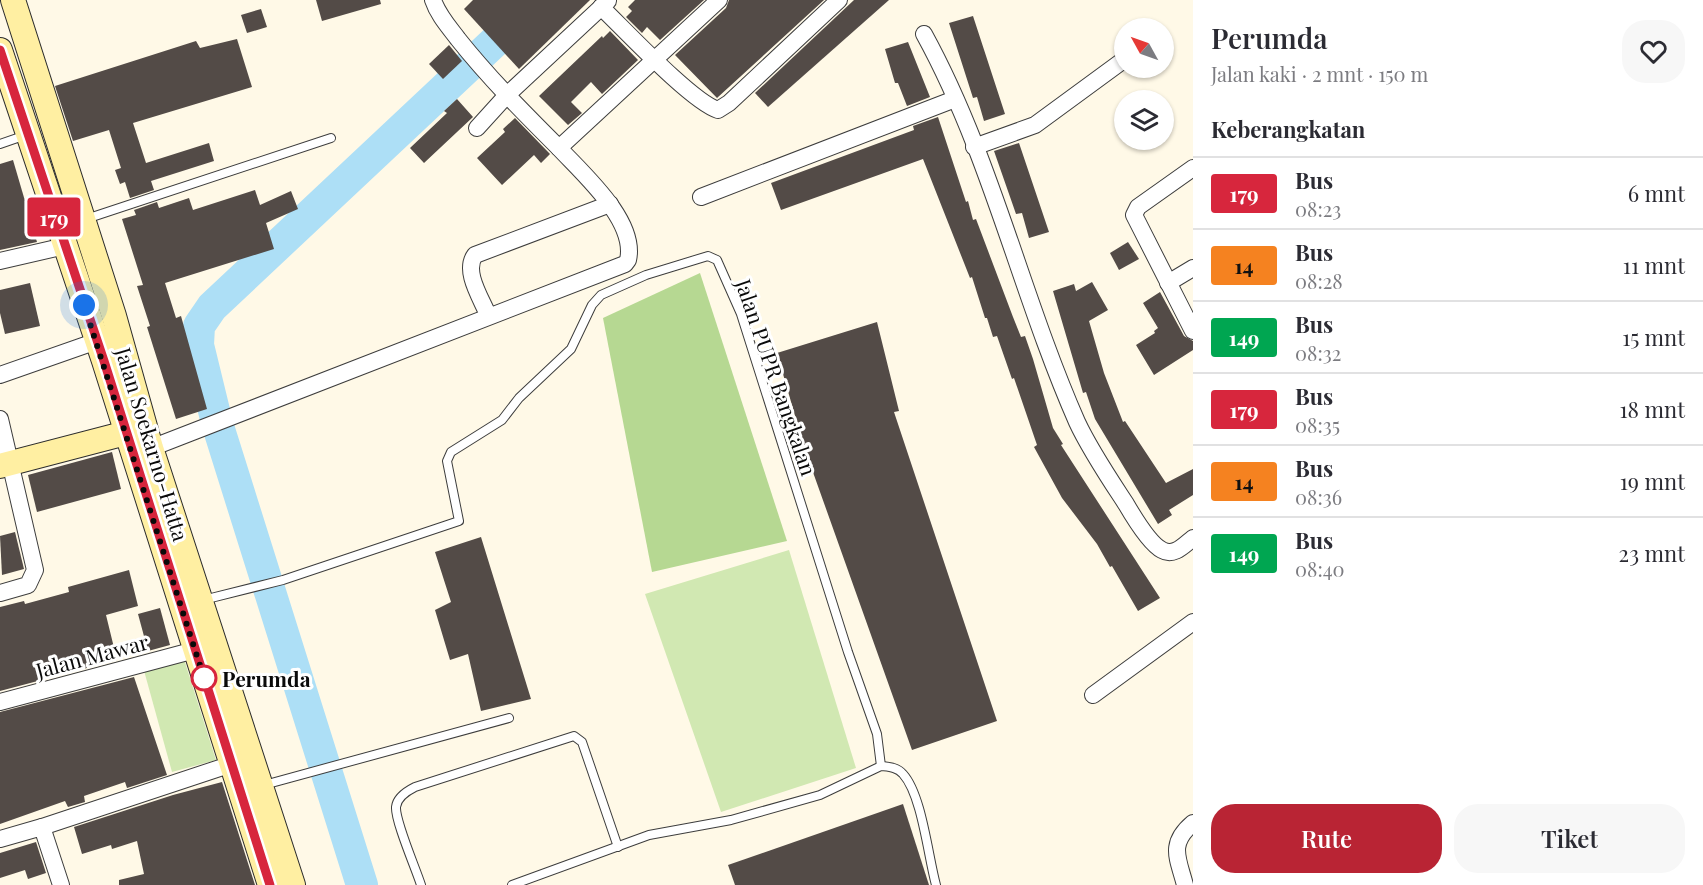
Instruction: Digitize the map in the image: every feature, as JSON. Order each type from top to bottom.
[{"type":"main road","name":"Jalan Soekarno-Hatta","points":[[16,1],[114,316],[104,345],[126,433],[270,885]]},
{"type":"main road","name":"Jalan Soekarno-Hatta","points":[[0,50],[65,246],[104,345],[152,448],[203,600],[293,885]]},
{"type":"main road","points":[[104,345],[114,316]]},
{"type":"main road","points":[[5,464],[126,433]]},
{"type":"street","points":[[152,448],[626,262],[629,255],[626,236],[610,204],[559,148],[506,96],[441,17],[433,0]]},
{"type":"street","points":[[559,148],[719,0]]},
{"type":"street","points":[[477,128],[506,96],[605,4],[655,59],[706,104],[718,110],[729,103],[838,0]]},
{"type":"street","points":[[924,34],[955,99],[974,147],[1078,424],[1134,516],[1159,549],[1167,552],[1176,551],[1193,538]]},
{"type":"street","points":[[974,147],[1035,125],[1114,67]]},
{"type":"street","points":[[701,196],[955,99]]},
{"type":"street","points":[[1193,168],[1138,207],[1134,215],[1193,331]]},
{"type":"street","points":[[488,315],[470,270],[471,261],[475,255],[610,204]]},
{"type":"street","points":[[0,261],[65,246]]},
{"type":"street","points":[[1168,283],[1193,268]]},
{"type":"street","points":[[0,375],[104,345]]},
{"type":"street","points":[[0,419],[5,464],[35,570],[28,585],[0,593]]},
{"type":"street","points":[[1093,695],[1193,622]]},
{"type":"street","name":"Jalan Mawar","points":[[0,702],[195,650]]},
{"type":"street","points":[[0,839],[232,764]]},
{"type":"street","points":[[1185,885],[1177,844],[1182,832],[1193,823]]},
{"type":"street","points":[[42,827],[61,885]]},
{"type":"lane","points":[[0,144],[27,135]]},
{"type":"lane","points":[[83,220],[331,138]]},
{"type":"lane","name":"Jalan PUPR Bangkalan","points":[[203,600],[283,580],[459,521],[447,461],[451,452],[502,420],[519,398],[571,349],[596,300],[646,275],[692,259],[708,256],[717,260],[741,314],[848,652],[877,734],[881,766]]},
{"type":"lane","points":[[260,786],[509,718]]},
{"type":"lane","points":[[421,885],[397,815],[396,807],[404,793],[415,787],[574,736],[582,742],[618,847]]},
{"type":"lane","points":[[512,885],[534,881],[649,835],[731,820],[820,795],[881,766],[898,770],[908,782],[920,816],[936,885]]},
{"type":"green space","points":[[700,273],[787,541],[652,572],[603,318]]},
{"type":"green space","points":[[789,550],[856,768],[721,812],[645,594]]},
{"type":"green space","points":[[183,656],[216,760],[172,772],[143,667]]},
{"type":"building","points":[[316,0],[380,0],[381,4],[322,21]]},
{"type":"building","points":[[473,0],[590,0],[519,69],[464,9]]},
{"type":"building","points":[[635,0],[704,0],[660,40],[647,27],[642,33],[626,17],[632,11],[628,7]]},
{"type":"building","points":[[729,0],[824,0],[717,98],[675,55],[726,8]]},
{"type":"building","points":[[854,0],[889,0],[768,107],[755,93]]},
{"type":"building","points":[[261,9],[267,27],[247,33],[241,15]]},
{"type":"building","points":[[973,16],[1005,114],[984,121],[977,97],[973,98],[949,23]]},
{"type":"building","points":[[610,31],[638,60],[602,94],[591,82],[571,102],[582,113],[568,125],[539,96]]},
{"type":"building","points":[[237,39],[252,87],[133,123],[146,163],[209,143],[214,161],[151,181],[154,190],[130,198],[125,182],[120,184],[115,170],[121,168],[109,130],[73,141],[55,86],[196,41],[200,48]]},
{"type":"building","points":[[908,42],[930,97],[907,106],[898,83],[895,83],[885,49]]},
{"type":"building","points":[[449,45],[462,61],[443,79],[429,64]]},
{"type":"building","points":[[457,99],[473,117],[424,163],[410,148],[447,113],[444,111]]},
{"type":"building","points":[[938,117],[973,220],[976,219],[1021,337],[1025,336],[1053,428],[1063,444],[1061,445],[1160,598],[1138,611],[1112,566],[1110,567],[1097,544],[1062,498],[1034,447],[1037,445],[1014,378],[1012,379],[997,336],[993,337],[987,318],[985,318],[972,277],[970,278],[923,159],[781,210],[771,183],[914,130],[913,126]]},
{"type":"building","points":[[515,118],[550,154],[541,163],[534,155],[502,185],[477,158],[505,132],[503,129]]},
{"type":"building","points":[[1019,143],[1049,232],[1029,238],[1022,213],[1016,214],[994,151]]},
{"type":"building","points":[[13,160],[37,242],[0,250],[0,164]]},
{"type":"building","points":[[255,190],[260,205],[291,191],[298,209],[266,223],[274,249],[165,283],[176,318],[181,316],[207,409],[176,419],[147,327],[150,326],[137,286],[143,285],[122,219],[136,215],[134,210],[157,202],[159,208],[189,198],[193,210]]},
{"type":"building","points":[[1128,242],[1139,259],[1119,270],[1110,253]]},
{"type":"building","points":[[1092,282],[1108,310],[1089,321],[1104,373],[1123,422],[1125,421],[1166,483],[1193,469],[1193,495],[1169,510],[1172,515],[1158,524],[1095,419],[1086,392],[1083,393],[1053,291],[1074,284],[1076,291]]},
{"type":"building","points":[[30,283],[40,326],[5,334],[0,313],[0,290]]},
{"type":"building","points":[[1160,292],[1184,336],[1193,341],[1193,350],[1154,375],[1136,345],[1155,333],[1154,331],[1158,328],[1143,303]]},
{"type":"building","points":[[877,322],[899,411],[894,412],[997,721],[912,750],[804,447],[777,353]]},
{"type":"building","points":[[112,452],[121,489],[37,512],[28,475]]},
{"type":"building","points":[[15,532],[24,569],[2,575],[0,536]]},
{"type":"building","points":[[481,537],[531,699],[481,711],[468,654],[450,660],[435,610],[451,602],[435,552]]},
{"type":"building","points":[[129,570],[138,606],[106,615],[117,660],[0,691],[0,607],[24,601],[25,604],[69,592],[68,587]]},
{"type":"building","points":[[160,608],[170,645],[148,651],[138,614]]},
{"type":"building","points":[[134,677],[167,775],[127,788],[125,782],[84,796],[85,802],[68,807],[65,801],[0,824],[0,712]]},
{"type":"building","points":[[222,782],[255,885],[119,885],[119,880],[144,874],[137,841],[112,849],[111,845],[82,854],[74,827],[173,795]]},
{"type":"building","points":[[903,804],[929,885],[735,885],[728,865]]},
{"type":"building","points":[[36,842],[46,873],[28,879],[25,870],[0,878],[0,853]]},
{"type":"waterway","points":[[362,885],[217,423],[198,345],[199,326],[212,307],[539,0]]},
{"type":"bus line","name":"179","points":[[0,50],[104,361],[270,885]]},
{"type":"place","name":"Perumda","points":[[204,678]]},
{"type":"route","points":[[84,305],[104,361],[204,678]]}]
